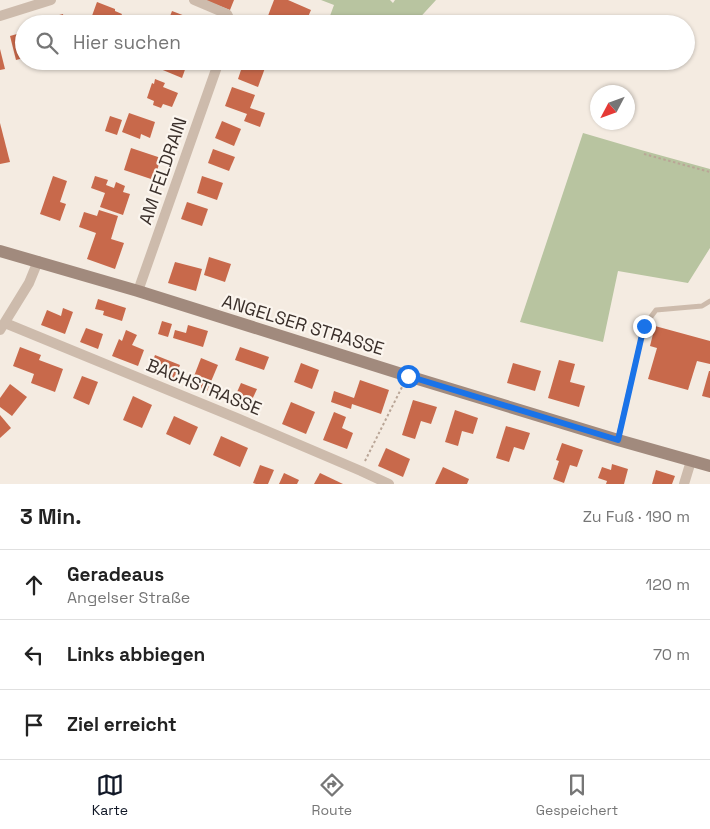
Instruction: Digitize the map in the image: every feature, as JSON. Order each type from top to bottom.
[{"type":"main road","name":"ANGELSER STRASSE","points":[[0,251],[138,291],[618,440],[710,466]]},
{"type":"street","points":[[0,16],[50,0]]},
{"type":"street","points":[[194,0],[228,15]]},
{"type":"street","name":"AM FELDRAIN","points":[[138,291],[216,70]]},
{"type":"street","points":[[2,326],[29,283],[38,261]]},
{"type":"street","name":"BACHSTRASSE","points":[[2,326],[389,484]]},
{"type":"street","points":[[684,484],[691,461]]},
{"type":"lane","points":[[618,440],[644,326],[656,310],[702,306],[710,301]]},
{"type":"path","points":[[644,154],[710,172]]},
{"type":"path","points":[[361,471],[408,376]]},
{"type":"green space","points":[[321,0],[390,0],[393,3],[395,0],[436,0],[422,15],[330,15],[334,5]]},
{"type":"green space","points":[[583,133],[710,169],[710,248],[688,283],[618,271],[603,342],[520,322]]},
{"type":"building","points":[[204,0],[234,0],[230,10]]},
{"type":"building","points":[[274,0],[288,0],[311,10],[309,15],[268,15]]},
{"type":"building","points":[[97,2],[122,14],[122,15],[92,15]]},
{"type":"building","points":[[172,11],[182,15],[170,15]]},
{"type":"building","points":[[15,35],[15,56],[10,36]]},
{"type":"building","points":[[0,49],[5,69],[0,70]]},
{"type":"building","points":[[163,70],[185,70],[182,78]]},
{"type":"building","points":[[241,70],[264,70],[258,87],[238,79]]},
{"type":"building","points":[[155,79],[165,83],[163,87],[178,93],[172,107],[163,104],[161,108],[153,105],[154,101],[147,98]]},
{"type":"building","points":[[232,87],[255,95],[250,108],[265,113],[260,127],[244,121],[247,114],[225,106]]},
{"type":"building","points":[[129,113],[155,122],[150,138],[141,134],[140,139],[122,132]]},
{"type":"building","points":[[110,116],[122,120],[117,135],[105,131]]},
{"type":"building","points":[[222,121],[241,129],[234,146],[215,138]]},
{"type":"building","points":[[0,123],[10,162],[0,164]]},
{"type":"building","points":[[131,148],[161,158],[154,180],[124,170]]},
{"type":"building","points":[[213,149],[235,157],[229,171],[208,163]]},
{"type":"building","points":[[53,176],[67,181],[60,202],[66,204],[60,221],[40,214]]},
{"type":"building","points":[[95,176],[108,180],[106,185],[114,188],[116,182],[125,186],[123,192],[130,194],[123,215],[100,207],[105,193],[91,188]]},
{"type":"building","points":[[202,176],[223,183],[217,200],[197,193]]},
{"type":"building","points":[[187,202],[208,209],[202,226],[181,219]]},
{"type":"building","points":[[99,210],[118,216],[111,239],[124,243],[115,269],[87,259],[96,233],[79,227],[84,212],[97,216]]},
{"type":"building","points":[[209,257],[231,264],[225,282],[204,275]]},
{"type":"building","points":[[175,262],[202,269],[196,291],[168,283]]},
{"type":"building","points":[[98,299],[126,308],[122,321],[103,315],[104,311],[95,309]]},
{"type":"building","points":[[63,308],[73,312],[65,334],[41,325],[47,310],[61,316]]},
{"type":"building","points":[[162,321],[172,324],[168,337],[158,334]]},
{"type":"building","points":[[188,325],[208,331],[203,347],[173,338],[175,330],[186,333]]},
{"type":"building","points":[[655,326],[710,341],[710,364],[697,361],[688,390],[648,379],[657,348],[650,346]]},
{"type":"building","points":[[86,328],[103,334],[98,349],[80,342]]},
{"type":"building","points":[[126,330],[137,335],[132,345],[144,350],[138,366],[112,356],[119,339],[122,341]]},
{"type":"building","points":[[20,347],[41,355],[39,360],[63,369],[55,392],[31,383],[34,374],[13,366]]},
{"type":"building","points":[[240,347],[269,357],[264,370],[235,360]]},
{"type":"building","points":[[155,355],[180,365],[174,380],[149,370]]},
{"type":"building","points":[[201,358],[218,365],[207,391],[191,384]]},
{"type":"building","points":[[559,360],[575,364],[570,382],[585,386],[579,407],[548,398]]},
{"type":"building","points":[[301,363],[319,370],[312,389],[294,382]]},
{"type":"building","points":[[513,363],[541,371],[535,391],[507,383]]},
{"type":"building","points":[[710,371],[710,398],[702,396]]},
{"type":"building","points":[[82,376],[98,382],[89,405],[73,398]]},
{"type":"building","points":[[360,380],[389,390],[381,414],[352,404],[351,409],[331,402],[334,391],[354,398]]},
{"type":"building","points":[[241,383],[257,389],[249,406],[234,399]]},
{"type":"building","points":[[10,384],[27,397],[12,416],[0,407],[0,398]]},
{"type":"building","points":[[133,396],[152,405],[142,428],[123,420]]},
{"type":"building","points":[[413,400],[437,407],[431,424],[421,421],[415,439],[402,435]]},
{"type":"building","points":[[291,402],[315,412],[306,434],[282,424]]},
{"type":"building","points":[[455,410],[478,418],[473,434],[462,431],[458,446],[445,442]]},
{"type":"building","points":[[334,412],[346,417],[342,428],[353,433],[347,449],[323,440]]},
{"type":"building","points":[[0,415],[11,428],[0,438]]},
{"type":"building","points":[[174,416],[198,427],[190,445],[166,434]]},
{"type":"building","points":[[506,426],[530,433],[524,450],[514,447],[509,462],[496,458]]},
{"type":"building","points":[[221,436],[248,448],[240,467],[213,455]]},
{"type":"building","points":[[562,443],[583,450],[577,467],[570,465],[564,483],[553,479],[559,461],[556,460]]},
{"type":"building","points":[[386,448],[410,459],[403,477],[378,466]]},
{"type":"building","points":[[612,464],[628,469],[624,484],[606,484],[607,481],[598,478],[602,467],[611,470]]},
{"type":"building","points":[[260,465],[274,470],[268,484],[253,483]]},
{"type":"building","points":[[443,467],[469,479],[467,484],[435,484]]},
{"type":"building","points":[[656,470],[675,476],[672,484],[652,484]]},
{"type":"building","points":[[284,473],[299,480],[297,484],[279,484]]},
{"type":"building","points":[[320,473],[343,484],[314,484]]},
{"type":"route","points":[[408,376],[618,440],[644,326]]}]
